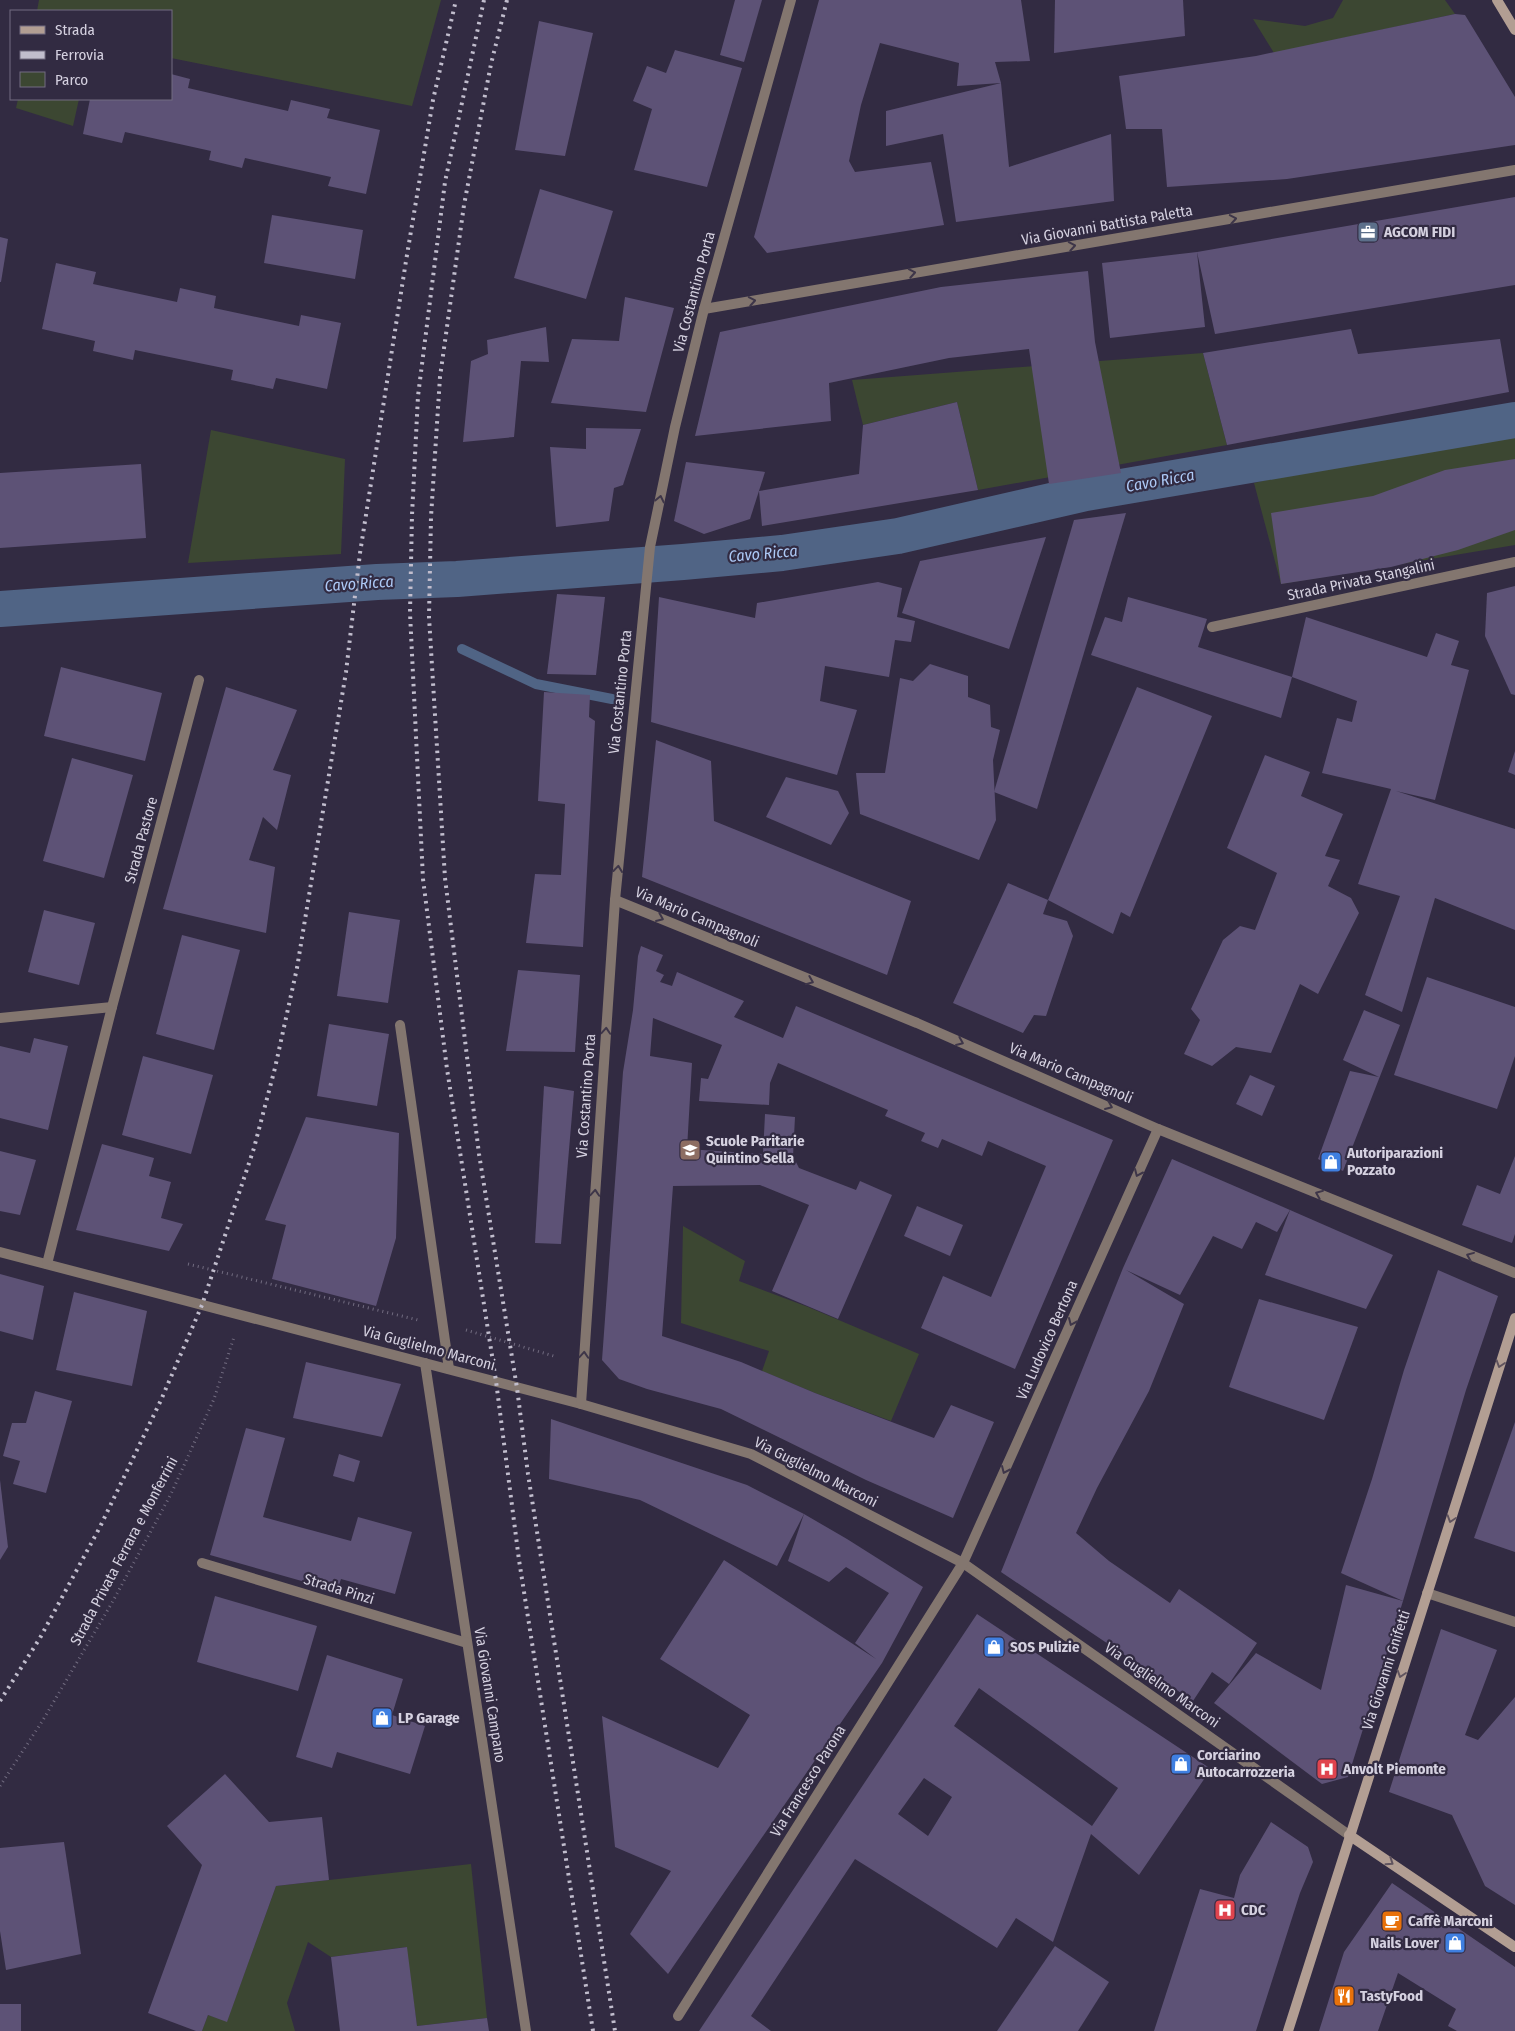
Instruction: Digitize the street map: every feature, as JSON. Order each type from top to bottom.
[{"type":"main road","points":[[1497,0],[1515,30]]},
{"type":"main road","name":"Via Giovanni Gnifetti","points":[[1288,2031],[1515,1318]]},
{"type":"main road","name":"Via Guglielmo Marconi","points":[[1349,1835],[1515,1947]]},
{"type":"street","name":"Via Costantino Porta","points":[[581,1404],[614,900],[650,546],[675,427],[704,309],[791,0]]},
{"type":"street","name":"Via Giovanni Battista Paletta","points":[[704,309],[1515,170]]},
{"type":"street","name":"Strada Privata Stangalini","points":[[1212,627],[1515,562]]},
{"type":"street","name":"Strada Pastore","points":[[47,1264],[112,1006],[199,680]]},
{"type":"street","name":"Via Mario Campagnoli","points":[[614,900],[917,1024],[1158,1129],[1515,1273]]},
{"type":"street","points":[[0,1018],[112,1006]]},
{"type":"street","points":[[400,1024],[449,1369]]},
{"type":"street","name":"Via Ludovico Bertona","points":[[963,1563],[1158,1129]]},
{"type":"street","name":"Via Guglielmo Marconi","points":[[0,1252],[581,1404],[751,1454],[963,1563],[1349,1835]]},
{"type":"street","name":"Via Giovanni Campano","points":[[425,1363],[526,2031]]},
{"type":"street","name":"Strada Pinzi","points":[[202,1563],[467,1643]]},
{"type":"street","name":"Via Francesco Parona","points":[[678,2016],[963,1563]]},
{"type":"street","points":[[1426,1594],[1515,1622]]},
{"type":"path","points":[[188,1264],[469,1331],[557,1357]]},
{"type":"path","name":"Strada Privata Ferrara e Monferrini","points":[[0,1786],[43,1720],[113,1601],[171,1494],[214,1398],[242,1315]]},
{"type":"green space","points":[[39,0],[441,0],[412,106],[172,58],[172,10],[37,10]]},
{"type":"green space","points":[[1343,0],[1445,0],[1455,14],[1274,53],[1253,19],[1305,26],[1333,18]]},
{"type":"green space","points":[[18,100],[79,100],[73,126],[16,108]]},
{"type":"green space","points":[[1203,353],[1227,445],[978,490],[957,402],[863,425],[852,380]]},
{"type":"green space","points":[[1515,422],[1515,545],[1281,584],[1254,483]]},
{"type":"green space","points":[[211,430],[345,459],[341,554],[188,563]]},
{"type":"green space","points":[[683,1226],[745,1261],[739,1281],[808,1307],[919,1354],[891,1421],[762,1371],[769,1351],[681,1323]]},
{"type":"green space","points":[[471,1864],[487,2018],[417,2026],[406,1947],[331,1957],[308,1942],[287,2003],[295,2031],[202,2031],[208,2015],[227,2021],[276,1886]]},
{"type":"building","points":[[735,0],[762,0],[744,62],[720,55]]},
{"type":"building","points":[[819,0],[1021,0],[1030,61],[995,62],[1001,83],[957,86],[959,63],[880,43],[861,105],[849,161],[855,172],[931,162],[944,225],[767,253],[754,237]]},
{"type":"building","points":[[1055,0],[1183,0],[1185,36],[1054,53]]},
{"type":"building","points":[[1455,14],[1465,15],[1515,97],[1515,145],[1287,179],[1167,187],[1162,129],[1126,129],[1119,76],[1256,56]]},
{"type":"building","points":[[539,21],[593,33],[565,156],[515,150]]},
{"type":"building","points":[[675,50],[742,68],[707,187],[634,170],[652,109],[633,101],[647,66],[666,73]]},
{"type":"building","points":[[172,74],[190,79],[188,88],[288,111],[291,100],[330,109],[327,118],[380,130],[366,194],[328,186],[331,177],[245,158],[242,168],[209,160],[211,151],[125,132],[122,143],[83,134],[90,100],[172,100]]},
{"type":"building","points":[[1001,83],[1009,167],[1111,134],[1114,201],[956,222],[943,134],[886,146],[886,111]]},
{"type":"building","points":[[540,189],[613,211],[586,299],[514,278]]},
{"type":"building","points":[[1515,197],[1515,285],[1215,334],[1197,252]]},
{"type":"building","points":[[272,215],[363,230],[355,279],[264,263]]},
{"type":"building","points":[[0,237],[8,239],[1,282],[0,282]]},
{"type":"building","points":[[1197,252],[1205,327],[1110,338],[1102,263]]},
{"type":"building","points":[[56,263],[96,272],[93,284],[177,302],[180,288],[216,296],[214,308],[299,326],[301,315],[341,323],[327,389],[276,378],[273,389],[231,380],[233,370],[135,350],[133,360],[93,351],[95,341],[42,329]]},
{"type":"building","points":[[1088,271],[1095,342],[1121,473],[1049,484],[1029,349],[949,358],[829,383],[831,421],[695,436],[720,332],[941,287]]},
{"type":"building","points":[[625,297],[674,308],[646,412],[551,403],[572,339],[619,341]]},
{"type":"building","points":[[546,327],[549,362],[521,361],[514,437],[463,442],[471,361],[488,354],[487,340]]},
{"type":"building","points":[[1351,329],[1358,354],[1500,339],[1509,392],[1227,445],[1203,353]]},
{"type":"building","points":[[957,402],[978,490],[762,526],[759,491],[859,474],[863,425]]},
{"type":"building","points":[[586,428],[641,429],[623,485],[614,488],[609,521],[556,527],[550,447],[586,449]]},
{"type":"building","points":[[1515,459],[1515,530],[1458,550],[1391,567],[1281,584],[1271,513],[1373,496],[1445,470]]},
{"type":"building","points":[[686,462],[765,472],[750,519],[704,534],[674,521]]},
{"type":"building","points":[[141,464],[146,538],[0,548],[0,473]]},
{"type":"building","points":[[1126,513],[1037,809],[994,792],[1074,520]]},
{"type":"building","points":[[1046,537],[1009,649],[902,613],[920,561]]},
{"type":"building","points":[[878,582],[902,588],[897,617],[915,621],[911,642],[895,640],[889,677],[825,666],[820,701],[857,710],[837,775],[651,722],[659,597],[755,618],[757,603]]},
{"type":"building","points":[[1515,586],[1515,695],[1511,694],[1485,636],[1487,593]]},
{"type":"building","points":[[557,594],[605,597],[596,675],[547,674]]},
{"type":"building","points":[[1128,597],[1207,619],[1198,647],[1292,677],[1281,718],[1091,655],[1105,617],[1122,622]]},
{"type":"building","points":[[1306,617],[1427,657],[1436,633],[1459,641],[1451,665],[1469,670],[1435,800],[1396,791],[1515,829],[1515,930],[1435,898],[1402,1012],[1365,995],[1400,896],[1358,884],[1391,789],[1322,773],[1337,718],[1352,722],[1357,701],[1292,677]]},
{"type":"building","points":[[930,664],[968,676],[968,697],[990,705],[991,727],[1000,730],[993,760],[996,820],[979,860],[860,814],[856,773],[885,773],[900,678],[913,681]]},
{"type":"building","points":[[61,667],[162,693],[145,761],[44,736]]},
{"type":"building","points":[[226,687],[297,710],[273,770],[291,775],[277,830],[263,817],[249,860],[275,867],[266,933],[163,909]]},
{"type":"building","points":[[1137,687],[1212,716],[1130,917],[1121,912],[1113,934],[1048,900]]},
{"type":"building","points":[[544,692],[590,695],[589,717],[595,721],[583,947],[526,943],[535,874],[561,875],[565,804],[538,801]]},
{"type":"building","points":[[656,740],[711,761],[714,821],[911,901],[887,975],[642,877]]},
{"type":"building","points":[[1515,751],[1515,775],[1508,772]]},
{"type":"building","points":[[1265,755],[1310,772],[1301,796],[1343,814],[1325,856],[1340,860],[1328,886],[1351,898],[1359,913],[1318,994],[1300,984],[1271,1053],[1236,1047],[1212,1066],[1184,1054],[1200,1020],[1191,1009],[1223,940],[1240,926],[1255,930],[1277,873],[1227,848]]},
{"type":"building","points":[[72,758],[133,775],[104,878],[43,861]]},
{"type":"building","points":[[786,777],[838,791],[849,813],[831,845],[766,817]]},
{"type":"building","points":[[1008,883],[1048,900],[1043,914],[1067,921],[1073,936],[1046,1016],[1034,1015],[1023,1033],[953,1003]]},
{"type":"building","points":[[44,910],[95,923],[79,985],[28,972]]},
{"type":"building","points":[[349,912],[400,920],[388,1003],[337,996]]},
{"type":"building","points":[[182,935],[240,950],[214,1050],[156,1034]]},
{"type":"building","points":[[641,946],[663,955],[656,971],[664,975],[660,982],[672,986],[677,972],[744,1001],[734,1017],[783,1038],[796,1006],[1113,1140],[1015,1369],[921,1328],[943,1276],[991,1297],[1046,1166],[988,1141],[982,1156],[942,1139],[938,1148],[921,1141],[925,1133],[885,1116],[888,1110],[778,1063],[770,1083],[769,1105],[699,1101],[701,1078],[708,1079],[722,1045],[653,1018],[650,1056],[692,1063],[687,1149],[763,1154],[765,1114],[795,1117],[793,1156],[799,1168],[856,1190],[860,1181],[892,1195],[838,1319],[772,1291],[809,1205],[760,1185],[673,1186],[662,1336],[741,1362],[815,1393],[934,1438],[951,1405],[994,1422],[953,1518],[866,1480],[721,1409],[647,1389],[619,1379],[602,1360],[623,1072],[633,1010],[638,956]]},
{"type":"building","points":[[518,970],[580,975],[575,1052],[506,1051]]},
{"type":"building","points":[[1427,977],[1515,1007],[1515,1056],[1497,1109],[1394,1075]]},
{"type":"building","points":[[1364,1010],[1400,1025],[1343,1171],[1318,1159],[1350,1071],[1379,1077],[1343,1060]]},
{"type":"building","points":[[329,1024],[389,1034],[377,1106],[317,1096]]},
{"type":"building","points":[[34,1038],[68,1046],[48,1130],[0,1118],[0,1046],[30,1053]]},
{"type":"building","points":[[143,1056],[213,1075],[191,1154],[122,1135]]},
{"type":"building","points":[[1250,1075],[1275,1086],[1262,1116],[1236,1104]]},
{"type":"building","points":[[544,1086],[574,1091],[561,1244],[535,1243]]},
{"type":"building","points":[[306,1117],[399,1133],[396,1238],[376,1306],[272,1279],[286,1225],[265,1220]]},
{"type":"building","points":[[102,1144],[154,1158],[149,1176],[171,1182],[161,1218],[183,1224],[169,1251],[76,1230]]},
{"type":"building","points":[[0,1151],[36,1160],[20,1215],[0,1211]]},
{"type":"building","points":[[1515,1156],[1515,1234],[1512,1243],[1462,1225],[1477,1185],[1500,1194]]},
{"type":"building","points":[[1172,1159],[1290,1210],[1277,1232],[1256,1222],[1242,1249],[1213,1236],[1180,1295],[1126,1270],[1184,1304],[1149,1391],[1097,1488],[1076,1533],[1109,1561],[1170,1603],[1179,1589],[1257,1643],[1229,1684],[1212,1672],[1193,1701],[1001,1572],[1123,1268]]},
{"type":"building","points":[[917,1206],[963,1225],[950,1256],[904,1236]]},
{"type":"building","points":[[1290,1210],[1393,1255],[1366,1309],[1265,1275]]},
{"type":"building","points":[[1438,1270],[1498,1296],[1466,1390],[1403,1601],[1341,1573],[1372,1479],[1404,1370]]},
{"type":"building","points":[[0,1274],[44,1286],[33,1340],[0,1331]]},
{"type":"building","points":[[74,1292],[147,1311],[132,1386],[56,1370]]},
{"type":"building","points":[[1259,1299],[1358,1327],[1324,1420],[1229,1387]]},
{"type":"building","points":[[306,1362],[401,1384],[382,1437],[293,1418]]},
{"type":"building","points":[[35,1391],[72,1401],[46,1493],[13,1484],[20,1461],[3,1456],[12,1423],[26,1423]]},
{"type":"building","points":[[551,1419],[747,1485],[804,1514],[777,1566],[640,1500],[549,1479]]},
{"type":"building","points":[[1515,1422],[1515,1552],[1474,1538]]},
{"type":"building","points":[[246,1428],[285,1438],[263,1517],[351,1541],[358,1517],[412,1532],[395,1594],[341,1579],[337,1591],[210,1555]]},
{"type":"building","points":[[339,1454],[360,1461],[354,1482],[333,1476]]},
{"type":"building","points":[[0,1480],[8,1547],[0,1560]]},
{"type":"building","points":[[804,1514],[923,1587],[882,1663],[668,1974],[630,1934],[671,1871],[615,1847],[602,1716],[718,1768],[750,1715],[660,1659],[724,1560],[876,1659],[855,1643],[889,1593],[846,1567],[829,1582],[788,1561]]},
{"type":"building","points":[[1346,1585],[1403,1601],[1348,1777],[1322,1784],[1214,1703],[1256,1653],[1321,1690]]},
{"type":"building","points":[[215,1596],[317,1626],[298,1691],[197,1662]]},
{"type":"building","points":[[977,1614],[1211,1769],[1139,1875],[1091,1834],[1053,1942],[1016,1918],[997,1948],[855,1859],[751,2016],[771,2031],[699,2031]],"holes":[[[979,1688],[1118,1788],[1092,1826],[954,1726]],[[924,1778],[952,1797],[928,1836],[898,1814]]]},
{"type":"building","points":[[1441,1629],[1497,1650],[1465,1735],[1478,1740],[1515,1697],[1515,1905],[1485,1886],[1452,1815],[1389,1792]]},
{"type":"building","points":[[327,1655],[403,1679],[392,1715],[425,1726],[410,1774],[337,1752],[332,1768],[296,1757]]},
{"type":"building","points":[[225,1774],[269,1822],[322,1817],[329,1880],[276,1886],[227,2022],[208,2015],[202,2031],[196,2031],[148,2013],[202,1865],[167,1826]]},
{"type":"building","points":[[1271,1822],[1308,1847],[1313,1862],[1300,1893],[1256,2031],[1154,2031],[1200,1889],[1234,1898],[1240,1875]]},
{"type":"building","points":[[64,1842],[81,1954],[6,1970],[0,1931],[0,1848]]},
{"type":"building","points":[[1392,1883],[1515,1967],[1515,2031],[1457,2031],[1448,2026],[1456,2009],[1398,1973],[1378,2031],[1319,2031],[1344,1952]]},
{"type":"building","points":[[1055,1946],[1109,1982],[1078,2031],[997,2031]]},
{"type":"building","points":[[407,1947],[417,2026],[487,2018],[489,2031],[340,2031],[331,1957]]},
{"type":"building","points":[[0,2004],[21,2004],[21,2031],[0,2031]]},
{"type":"waterway","name":"Cavo Ricca","points":[[0,609],[377,582],[457,579],[782,553],[898,536],[1086,493],[1515,420]]},
{"type":"waterway","points":[[462,649],[536,684],[612,699]]},
{"type":"railway","points":[[0,1701],[40,1638],[100,1527],[161,1400],[202,1305],[254,1148],[275,1068],[297,968],[346,672],[360,553],[406,261],[433,100],[456,0]]},
{"type":"railway","points":[[484,0],[445,182],[418,396],[412,515],[410,613],[423,879],[447,1069],[496,1381],[519,1560],[593,2031]]},
{"type":"railway","points":[[507,0],[491,64],[464,205],[440,377],[431,517],[429,617],[445,878],[479,1154],[517,1388],[528,1474],[615,2031]]},
{"type":"place","name":"AGCOM FIDI","points":[[1368,232]]},
{"type":"place","name":"Scuole Paritarie Quintino Sella","points":[[690,1150]]},
{"type":"place","name":"Autoriparazioni Pozzato","points":[[1331,1162]]},
{"type":"place","name":"SOS Pulizie","points":[[994,1647]]},
{"type":"place","name":"LP Garage","points":[[382,1718]]},
{"type":"place","name":"Corciarino Autocarrozzeria","points":[[1181,1764]]},
{"type":"place","name":"Anvolt Piemonte","points":[[1327,1769]]},
{"type":"place","name":"CDC","points":[[1225,1910]]},
{"type":"place","name":"Caffè Marconi","points":[[1392,1921]]},
{"type":"place","name":"Nails Lover","points":[[1455,1943]]},
{"type":"place","name":"TastyFood","points":[[1344,1996]]}]
